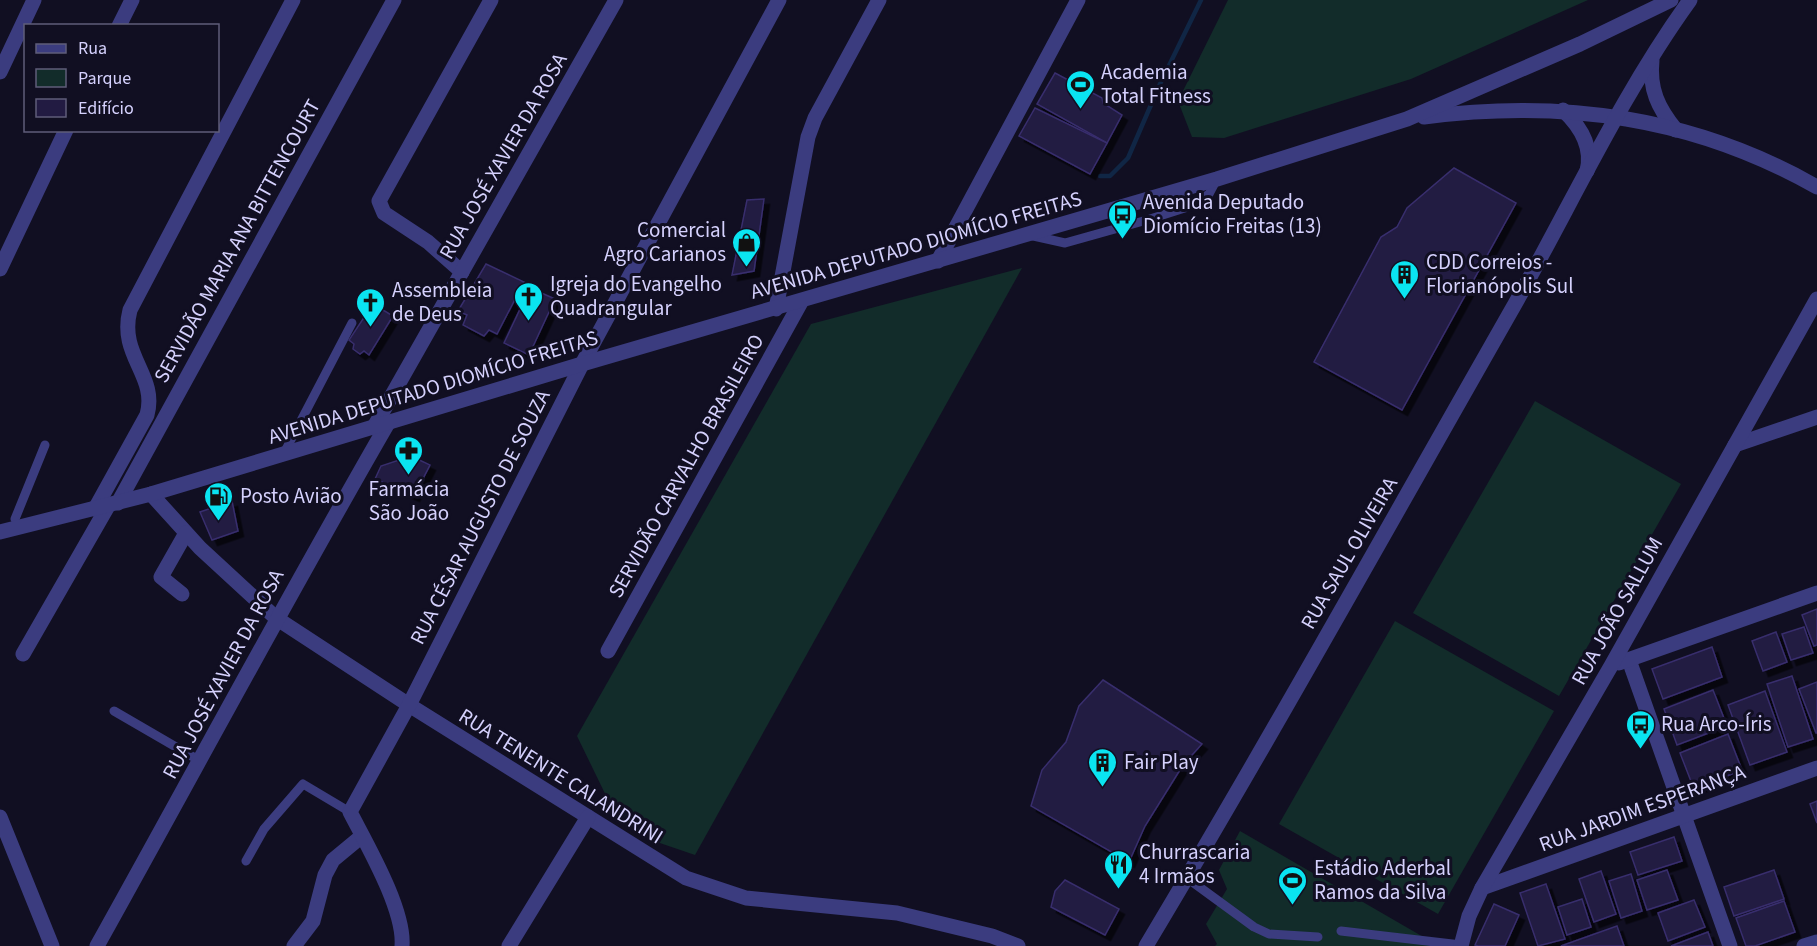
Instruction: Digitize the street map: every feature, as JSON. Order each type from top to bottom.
[{"type":"street","points":[[0,72],[34,0]]},
{"type":"street","points":[[120,24],[132,0]]},
{"type":"street","points":[[23,654],[107,506],[147,415],[150,405],[148,387],[130,351],[127,336],[130,310],[293,0]]},
{"type":"street","name":"SERVIDÃO MARIA ANA BITTENCOURT","points":[[107,506],[144,456],[394,0]]},
{"type":"street","points":[[462,272],[428,242],[384,213],[379,201],[491,0]]},
{"type":"street","name":"RUA JOSÉ XAVIER DA ROSA","points":[[97,946],[200,761],[462,272],[616,0]]},
{"type":"street","name":"RUA CÉSAR AUGUSTO DE SOUZA","points":[[350,812],[409,705],[582,364],[778,0]]},
{"type":"street","points":[[776,309],[808,137],[815,118],[879,0]]},
{"type":"street","points":[[938,261],[1078,0]]},
{"type":"street","name":"AVENIDA DEPUTADO DIOMÍCIO FREITAS","points":[[0,532],[151,494],[582,364],[801,302],[1217,178],[1407,119],[1580,45],[1671,0]]},
{"type":"street","name":"RUA SAUL OLIVEIRA","points":[[1146,946],[1187,878],[1652,57],[1690,0]]},
{"type":"street","points":[[1652,57],[1650,79],[1655,100],[1676,130]]},
{"type":"street","name":"AVENIDA DEPUTADO DIOMÍCIO FREITAS","points":[[1407,119],[1518,108],[1563,110],[1617,118],[1676,130],[1742,149],[1817,187]]},
{"type":"street","name":"RUA SAUL OLIVEIRA","points":[[1563,110],[1582,134],[1587,148],[1589,164],[1585,178]]},
{"type":"street","points":[[0,269],[65,132]]},
{"type":"street","name":"RUA JOÃO SALLUM","points":[[1461,946],[1469,916],[1482,888],[1611,666],[1817,299]]},
{"type":"street","name":"SERVIDÃO CARVALHO BRASILEIRO","points":[[608,651],[801,302]]},
{"type":"street","points":[[147,415],[170,408]]},
{"type":"street","points":[[1735,445],[1817,417]]},
{"type":"street","points":[[138,432],[144,456]]},
{"type":"street","name":"RUA TENENTE CALANDRINI","points":[[151,494],[186,533],[276,618],[409,705],[686,878],[728,894],[770,901],[897,913],[992,936],[1018,946]]},
{"type":"street","name":"AVENIDA DEPUTADO DIOMÍCIO FREITAS","points":[[8,520],[57,517]]},
{"type":"street","points":[[182,594],[160,577],[186,533]]},
{"type":"street","points":[[1611,666],[1817,593]]},
{"type":"street","points":[[1629,660],[1730,946]]},
{"type":"street","name":"RUA JARDIM ESPERANÇA","points":[[1482,888],[1817,768]]},
{"type":"street","points":[[350,812],[396,910],[403,937],[402,946]]},
{"type":"street","points":[[0,817],[52,946]]},
{"type":"street","points":[[510,946],[588,817]]},
{"type":"street","points":[[294,946],[313,921],[325,875],[333,860],[362,836]]},
{"type":"street","points":[[1804,946],[1817,942]]},
{"type":"lane","points":[[283,455],[352,323]]},
{"type":"lane","points":[[8,520],[45,445]]},
{"type":"lane","points":[[114,711],[200,761]]},
{"type":"lane","points":[[246,861],[264,829],[303,784],[350,812]]},
{"type":"lane","points":[[1187,878],[1254,927],[1269,934],[1318,937]]},
{"type":"lane","points":[[1341,931],[1461,946]]},
{"type":"green space","points":[[1228,0],[1588,0],[1411,79],[1224,138],[1192,137],[1178,101]]},
{"type":"green space","points":[[1022,268],[695,855],[654,841],[613,810],[577,736],[811,324]]},
{"type":"green space","points":[[1535,401],[1681,484],[1559,696],[1413,613]]},
{"type":"green space","points":[[1395,621],[1554,711],[1438,914],[1279,824]]},
{"type":"green space","name":"Estádio Aderbal Ramos da Silva","points":[[1240,831],[1432,942],[1435,946],[1215,946],[1217,944],[1206,924],[1227,889],[1219,870]]},
{"type":"building","name":"Academia Total Fitness","points":[[1055,73],[1102,98],[1103,103],[1122,115],[1107,143],[1037,104]]},
{"type":"building","points":[[1035,108],[1107,143],[1090,174],[1019,136]]},
{"type":"building","name":"CDD Correios - Florianópolis Sul","points":[[1454,168],[1516,203],[1402,410],[1314,362],[1381,237],[1397,227],[1407,208]]},
{"type":"building","points":[[764,199],[754,271],[732,275],[747,200]]},
{"type":"building","points":[[486,264],[524,282],[497,334],[489,330],[484,336],[463,325],[467,315],[458,311]]},
{"type":"building","name":"Igreja do Evangelho Quadrangular","points":[[530,288],[555,299],[529,355],[504,343]]},
{"type":"building","name":"Assembleia de Deus","points":[[373,304],[393,316],[369,355],[364,351],[360,354],[353,349],[354,344],[349,340]]},
{"type":"building","points":[[411,456],[430,465],[414,496],[375,479],[381,466]]},
{"type":"building","name":"Posto Avião","points":[[232,501],[238,531],[212,540],[200,512]]},
{"type":"building","points":[[1817,609],[1817,645],[1814,646],[1802,615]]},
{"type":"building","points":[[1804,627],[1813,653],[1791,660],[1782,634]]},
{"type":"building","points":[[1776,632],[1787,662],[1763,671],[1752,641]]},
{"type":"building","points":[[1712,647],[1722,677],[1663,699],[1652,669]]},
{"type":"building","points":[[1792,676],[1813,739],[1788,747],[1767,684]]},
{"type":"building","name":"Fair Play","points":[[1103,680],[1202,744],[1183,765],[1145,826],[1129,862],[1031,806],[1042,770],[1066,742],[1079,706]]},
{"type":"building","points":[[1817,682],[1817,733],[1816,733],[1799,689]]},
{"type":"building","points":[[1713,690],[1727,726],[1677,745],[1664,709]]},
{"type":"building","points":[[1765,691],[1787,752],[1750,765],[1728,705]]},
{"type":"building","points":[[1728,734],[1742,770],[1694,789],[1680,753]]},
{"type":"building","points":[[1817,801],[1817,823],[1810,804]]},
{"type":"building","points":[[1674,837],[1682,861],[1638,875],[1630,852]]},
{"type":"building","points":[[1667,870],[1678,900],[1647,910],[1637,880]]},
{"type":"building","points":[[1774,870],[1784,899],[1734,916],[1724,887]]},
{"type":"building","points":[[1601,871],[1616,914],[1594,922],[1579,879]]},
{"type":"building","points":[[1631,874],[1642,911],[1621,918],[1609,881]]},
{"type":"building","points":[[1065,880],[1119,909],[1105,935],[1051,907],[1055,891]]},
{"type":"building","points":[[1546,884],[1565,939],[1538,946],[1520,893]]},
{"type":"building","points":[[1582,899],[1591,927],[1567,935],[1558,907]]},
{"type":"building","points":[[1694,900],[1705,927],[1668,941],[1658,913]]},
{"type":"building","points":[[1784,901],[1795,932],[1755,946],[1746,946],[1736,918]]},
{"type":"building","points":[[1494,904],[1519,915],[1505,946],[1475,945]]},
{"type":"building","points":[[1617,926],[1624,946],[1561,946]]},
{"type":"building","points":[[1708,932],[1713,946],[1671,946]]},
{"type":"waterway","points":[[1100,176],[1110,176],[1128,158],[1160,84],[1201,0]]},
{"type":"place","name":"Academia Total Fitness","points":[[1080,110]]},
{"type":"place","name":"Avenida Deputado Diomício Freitas (13)","points":[[1122,240]]},
{"type":"place","name":"Comercial Agro Carianos","points":[[747,268]]},
{"type":"place","name":"CDD Correios - Florianópolis Sul","points":[[1405,300]]},
{"type":"place","name":"Igreja do Evangelho Quadrangular","points":[[529,322]]},
{"type":"place","name":"Assembleia de Deus","points":[[371,328]]},
{"type":"place","name":"Farmácia São João","points":[[409,476]]},
{"type":"place","name":"Posto Avião","points":[[219,522]]},
{"type":"place","name":"Rua Arco-Íris","points":[[1640,750]]},
{"type":"place","name":"Fair Play","points":[[1103,788]]},
{"type":"place","name":"Churrascaria 4 Irmãos","points":[[1118,890]]},
{"type":"place","name":"Estádio Aderbal Ramos da Silva","points":[[1293,906]]}]
